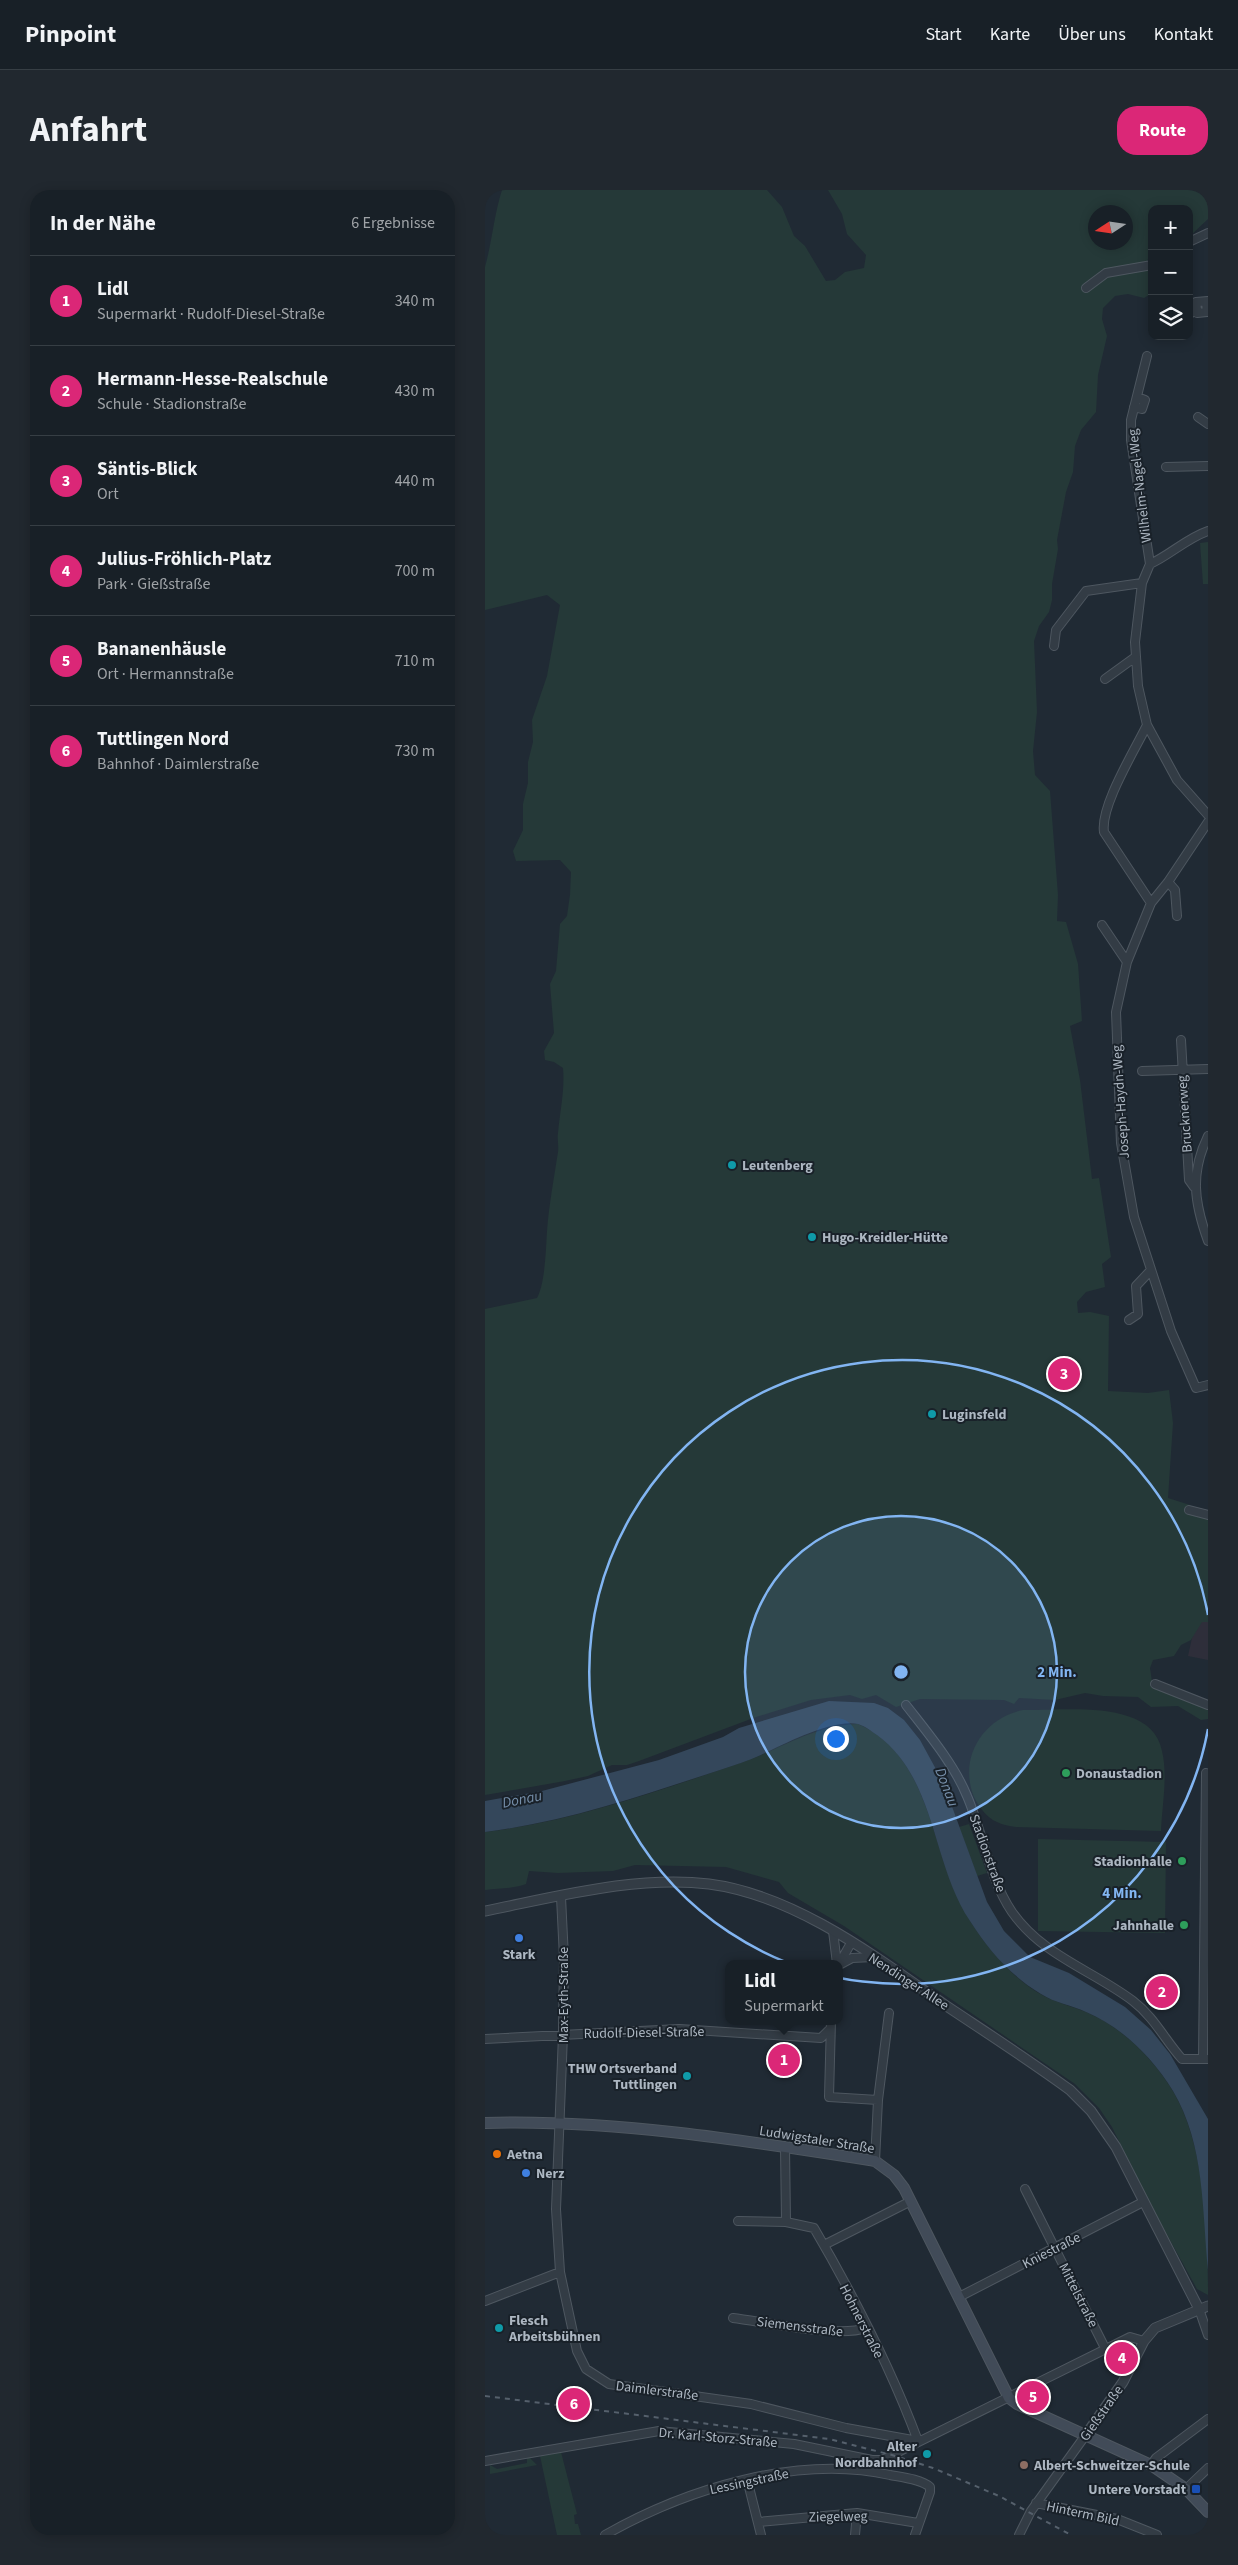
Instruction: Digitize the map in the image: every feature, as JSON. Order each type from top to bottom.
[{"type":"main road","name":"Ludwigstaler Straße","points":[[485,2123],[561,2123],[785,2147],[875,2161],[894,2175],[911,2201],[1009,2398]]},
{"type":"main road","points":[[1009,2398],[1017,2404],[1151,2465],[1186,2489],[1208,2512]]},
{"type":"street","points":[[1193,240],[1208,233]]},
{"type":"street","points":[[1086,288],[1105,273],[1148,266]]},
{"type":"street","points":[[1193,312],[1207,312],[1207,302]]},
{"type":"street","name":"Wilhelm-Nagel-Weg","points":[[1147,356],[1134,408],[1131,440],[1150,564]]},
{"type":"street","points":[[1198,417],[1208,424]]},
{"type":"street","points":[[1165,467],[1208,466]]},
{"type":"street","points":[[1208,531],[1199,534],[1168,556],[1150,564],[1142,583],[1134,658],[1137,686],[1147,725],[1177,780],[1208,814]]},
{"type":"street","points":[[1054,646],[1057,630],[1086,592],[1142,583]]},
{"type":"street","points":[[1105,679],[1134,658]]},
{"type":"street","points":[[1147,725],[1119,779],[1102,821],[1104,832],[1151,902]]},
{"type":"street","name":"Joseph-Haydn-Weg","points":[[1208,822],[1169,882],[1151,902],[1127,962],[1116,1012],[1121,1143],[1133,1216],[1171,1330],[1196,1388],[1208,1385]]},
{"type":"street","points":[[1169,882],[1175,890],[1177,916]]},
{"type":"street","points":[[1103,925],[1127,962]]},
{"type":"street","name":"Brucknerweg","points":[[1181,1040],[1181,1071],[1189,1180],[1194,1187],[1208,1241]]},
{"type":"street","points":[[1142,1071],[1208,1069]]},
{"type":"street","points":[[1194,1187],[1195,1172],[1208,1136]]},
{"type":"street","points":[[1129,1320],[1138,1314],[1136,1286],[1151,1270]]},
{"type":"street","points":[[1189,1510],[1208,1515]]},
{"type":"street","points":[[1155,1684],[1208,1705]]},
{"type":"street","name":"Stadionstraße","points":[[906,1705],[933,1740],[966,1793],[996,1880],[1006,1901],[1022,1924],[1047,1948],[1141,2008],[1159,2027],[1182,2059],[1205,2059]]},
{"type":"street","points":[[1205,2059],[1207,1930],[1206,1773]]},
{"type":"street","name":"Nendinger Allee","points":[[485,1911],[647,1884],[709,1884],[765,1899],[817,1921],[1070,2090],[1091,2111],[1116,2147],[1143,2202],[1204,2307]]},
{"type":"street","name":"Max-Eyth-Straße","points":[[561,1897],[564,1958],[561,2123]]},
{"type":"street","points":[[833,1932],[838,1960]]},
{"type":"street","points":[[837,1955],[842,1946],[851,1943]]},
{"type":"street","points":[[840,1960],[851,1943]]},
{"type":"street","points":[[843,1962],[852,1958],[873,1957]]},
{"type":"street","points":[[875,2161],[879,2100],[889,2013]]},
{"type":"street","points":[[830,2025],[829,2097],[879,2100]]},
{"type":"street","name":"Rudolf-Diesel-Straße","points":[[485,2038],[679,2029],[821,2038],[829,2030]]},
{"type":"street","name":"Daimlerstraße","points":[[561,2123],[557,2209],[560,2272],[577,2351],[586,2369],[609,2384],[751,2404],[846,2428],[918,2441]]},
{"type":"street","points":[[785,2147],[786,2222]]},
{"type":"street","name":"Mittelstraße","points":[[1025,2189],[1105,2348]]},
{"type":"street","points":[[824,2245],[911,2201]]},
{"type":"street","name":"Kniestraße","points":[[959,2297],[1143,2202]]},
{"type":"street","name":"Hohnerstraße","points":[[737,2221],[786,2222],[814,2228],[867,2328],[908,2415],[918,2441]]},
{"type":"street","points":[[485,2302],[560,2272]]},
{"type":"street","points":[[1144,2341],[1155,2328],[1204,2307],[1208,2335]]},
{"type":"street","name":"Siemensstraße","points":[[733,2318],[837,2332],[857,2331],[867,2328]]},
{"type":"street","name":"Dr. Karl-Storz-Straße","points":[[485,2461],[659,2431],[794,2444],[872,2460],[882,2460],[1009,2398],[1105,2348],[1130,2337],[1144,2341]]},
{"type":"street","name":"Gießstraße","points":[[1019,2535],[1035,2505],[1123,2382],[1144,2341]]},
{"type":"street","points":[[1151,2465],[1156,2458],[1208,2419]]},
{"type":"street","name":"Lessingstraße","points":[[605,2535],[614,2533],[690,2495],[747,2479],[776,2474],[850,2468],[895,2476],[930,2487],[931,2492],[918,2523]]},
{"type":"street","points":[[1186,2489],[1206,2470]]},
{"type":"street","points":[[747,2479],[761,2535]]},
{"type":"street","name":"Hinterm Bild","points":[[1035,2505],[1117,2519],[1157,2535]]},
{"type":"street","points":[[855,2535],[857,2513]]},
{"type":"street","name":"Ziegelweg","points":[[758,2522],[857,2513],[918,2523]]},
{"type":"street","points":[[915,2535],[918,2523]]},
{"type":"shaded area","points":[[1208,1565],[1208,1660],[1188,1656]]},
{"type":"green space","points":[[502,190],[767,190],[782,207],[794,236],[805,246],[826,281],[835,280],[845,272],[864,268],[866,255],[847,234],[842,214],[828,190],[1208,190],[1208,219],[1193,233],[1193,205],[1148,205],[1148,296],[1144,298],[1128,294],[1115,296],[1103,308],[1102,319],[1107,336],[1098,375],[1096,412],[1081,430],[1075,446],[1073,472],[1066,492],[1057,540],[1058,549],[1052,584],[1052,600],[1049,612],[1039,626],[1034,641],[1037,712],[1033,751],[1035,775],[1050,791],[1058,895],[1057,921],[1066,922],[1078,964],[1082,1021],[1070,1026],[1080,1080],[1092,1179],[1099,1178],[1111,1257],[1102,1264],[1105,1287],[1086,1292],[1077,1302],[1078,1313],[1090,1312],[1109,1316],[1108,1391],[1148,1393],[1169,1390],[1173,1423],[1168,1498],[1190,1505],[1188,1512],[1208,1519],[1208,1622],[1202,1622],[1191,1640],[1181,1645],[1174,1656],[1153,1660],[1150,1668],[1153,1688],[1208,1709],[1208,1719],[1201,1720],[1178,1706],[1151,1707],[1138,1697],[1103,1696],[1085,1693],[1055,1700],[1019,1698],[1014,1704],[1004,1700],[920,1699],[896,1707],[876,1695],[862,1699],[850,1695],[811,1700],[756,1717],[639,1761],[627,1765],[612,1765],[588,1776],[485,1795],[485,1309],[537,1298],[542,1284],[563,1092],[563,1068],[554,1062],[545,1060],[544,1051],[554,1033],[550,984],[556,971],[560,924],[567,916],[571,872],[560,860],[516,861],[513,851],[523,830],[523,804],[528,783],[528,762],[533,742],[532,720],[547,676],[560,605],[547,595],[485,610],[485,267]]},
{"type":"green space","points":[[1208,542],[1208,584],[1203,584],[1200,543]]},
{"type":"green space","name":"Donaustadion","points":[[1082,1709],[1104,1711],[1124,1715],[1142,1722],[1155,1734],[1164,1761],[1165,1781],[1161,1831],[1016,1827],[999,1823],[987,1815],[974,1797],[970,1782],[969,1768],[972,1754],[977,1742],[996,1721],[1009,1714],[1023,1710]]},
{"type":"green space","points":[[858,1724],[879,1736],[895,1751],[908,1769],[928,1811],[949,1877],[963,1909],[994,1954],[1009,1970],[1035,1990],[1049,1998],[1099,2018],[1124,2035],[1147,2056],[1174,2093],[1192,2138],[1203,2191],[1208,2295],[1197,2289],[1151,2206],[1112,2127],[1099,2108],[1075,2084],[844,1926],[788,1893],[779,1882],[726,1867],[635,1865],[613,1871],[558,1873],[529,1871],[526,1884],[511,1888],[485,1890],[485,1832],[552,1820],[617,1803],[746,1761],[814,1732],[843,1725]]},
{"type":"green space","points":[[969,1824],[987,1873],[977,1876],[959,1827]]},
{"type":"green space","points":[[1038,1839],[1166,1842],[1165,1933],[1038,1931]]},
{"type":"green space","points":[[1136,2340],[1122,2378],[1115,2363],[1114,2353],[1121,2346]]},
{"type":"green space","points":[[561,2452],[577,2514],[574,2515],[575,2524],[578,2524],[581,2535],[557,2535],[540,2456]]},
{"type":"green space","points":[[527,2458],[530,2458],[537,2465],[490,2474],[490,2465],[497,2469],[527,2463]]},
{"type":"water","name":"Donau","points":[[829,1701],[874,1703],[888,1708],[904,1720],[920,1740],[943,1782],[987,1902],[1004,1931],[1030,1957],[1069,1973],[1125,2007],[1151,2030],[1170,2054],[1208,2119],[1208,2270],[1203,2201],[1197,2156],[1191,2133],[1173,2091],[1146,2055],[1112,2026],[1099,2018],[1041,1994],[1019,1979],[1001,1962],[970,1921],[957,1898],[947,1874],[923,1798],[911,1774],[897,1753],[866,1727],[847,1723],[835,1725],[795,1739],[746,1761],[633,1798],[545,1822],[485,1832],[485,1801],[542,1791],[659,1760],[723,1737],[739,1728]]},
{"type":"railway","points":[[485,2396],[829,2439],[892,2455],[933,2468],[999,2496],[1071,2535]]},
{"type":"place","name":"Leutenberg","points":[[732,1165]]},
{"type":"place","name":"Hugo-Kreidler-Hütte","points":[[812,1237]]},
{"type":"place","name":"Säntis-Blick","points":[[1064,1374]]},
{"type":"place","name":"Luginsfeld","points":[[932,1414]]},
{"type":"place","name":"Donaustadion","points":[[1066,1773]]},
{"type":"place","name":"Stadionhalle","points":[[1182,1861]]},
{"type":"place","name":"Jahnhalle","points":[[1184,1925]]},
{"type":"place","name":"Stark","points":[[519,1938]]},
{"type":"place","name":"Hermann-Hesse-Realschule","points":[[1162,1992]]},
{"type":"place","name":"Lidl","points":[[784,2060]]},
{"type":"place","name":"THW Ortsverband Tuttlingen","points":[[687,2076]]},
{"type":"place","name":"Aetna","points":[[497,2154]]},
{"type":"place","name":"Nerz","points":[[526,2173]]},
{"type":"place","name":"Flesch Arbeitsbühnen","points":[[499,2328]]},
{"type":"place","name":"Julius-Fröhlich-Platz","points":[[1122,2358]]},
{"type":"place","name":"Bananenhäusle","points":[[1033,2397]]},
{"type":"place","name":"Tuttlingen Nord","points":[[574,2404]]},
{"type":"place","name":"Alter Nordbahnhof","points":[[927,2454]]},
{"type":"place","name":"Albert-Schweitzer-Schule","points":[[1024,2465]]},
{"type":"place","name":"Untere Vorstadt","points":[[1196,2489]]}]
